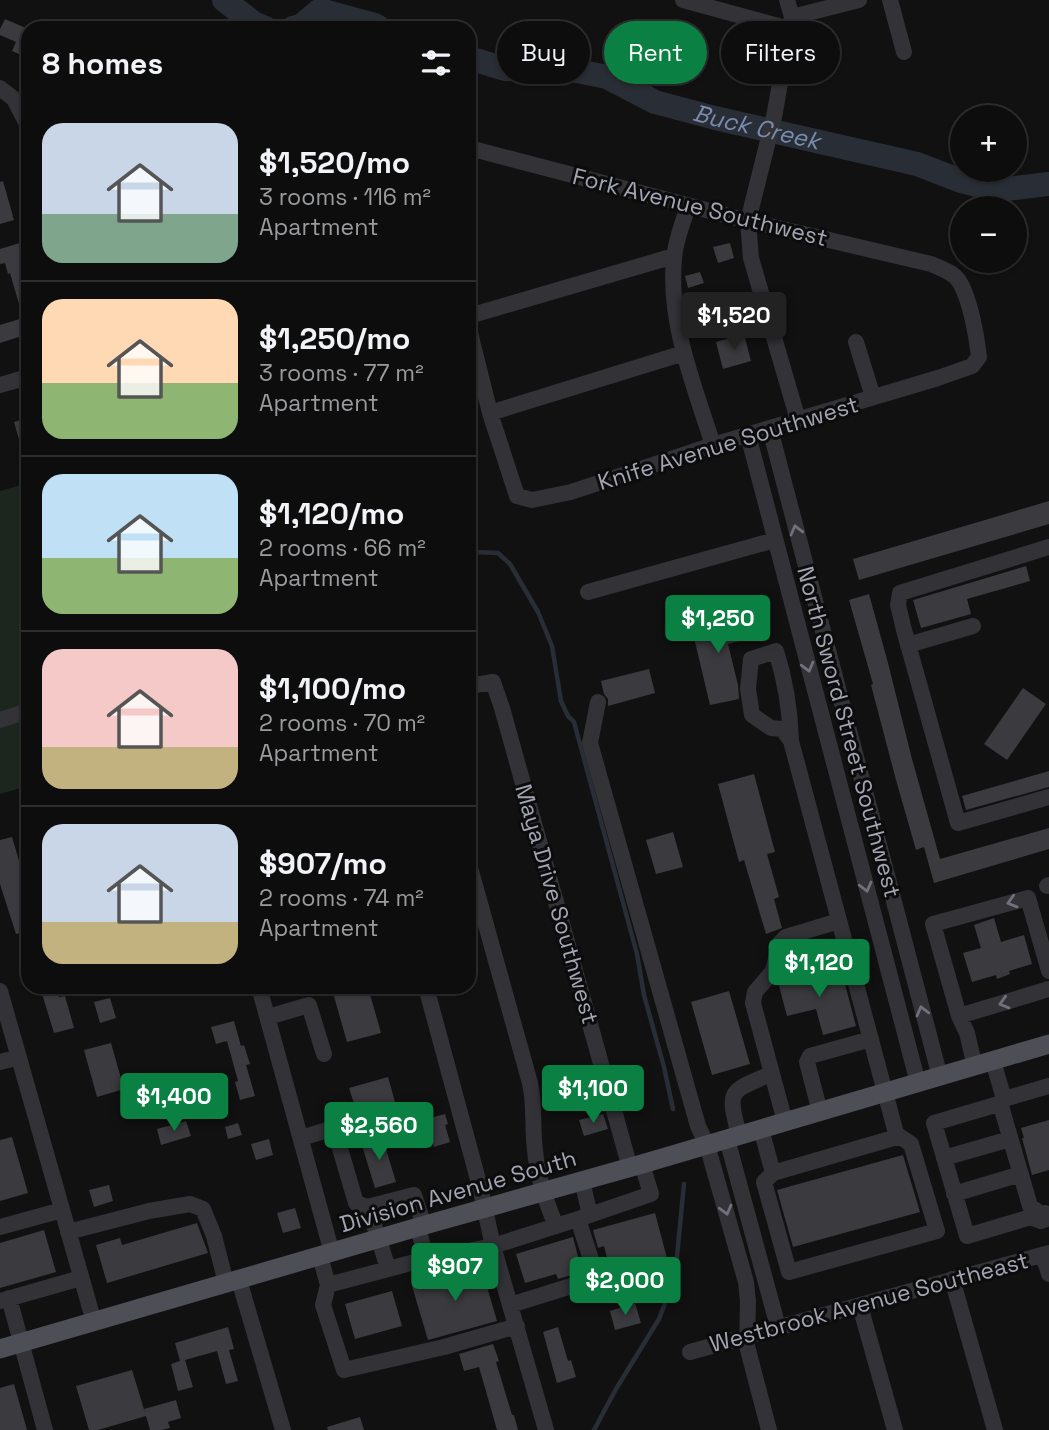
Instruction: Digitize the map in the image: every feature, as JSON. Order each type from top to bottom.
[{"type":"main road","name":"Division Avenue South","points":[[0,1349],[1049,1044]]},
{"type":"street","points":[[683,0],[781,21]]},
{"type":"street","points":[[787,0],[790,21]]},
{"type":"street","points":[[796,21],[859,0]]},
{"type":"street","points":[[890,0],[904,52]]},
{"type":"street","points":[[780,84],[748,221],[751,258],[798,420]]},
{"type":"street","points":[[0,88],[14,99],[21,112]]},
{"type":"street","name":"Fork Avenue Southwest","points":[[476,150],[688,206],[931,264],[947,271],[959,280],[968,304],[979,357],[972,366],[938,378]]},
{"type":"street","points":[[688,206],[674,256],[676,315],[684,353],[713,445]]},
{"type":"street","points":[[476,314],[674,256]]},
{"type":"street","points":[[856,342],[873,397]]},
{"type":"street","points":[[476,357],[490,413],[684,353]]},
{"type":"street","name":"Knife Avenue Southwest","points":[[490,413],[517,496],[532,500],[571,492],[713,445],[938,378]]},
{"type":"street","points":[[0,385],[21,379]]},
{"type":"street","name":"North Sword Street Southwest","points":[[770,429],[940,1077]]},
{"type":"street","name":"North Sword Street Southwest","points":[[748,435],[918,1083]]},
{"type":"street","points":[[588,592],[775,540]]},
{"type":"street","points":[[1049,547],[900,593],[898,605],[958,823],[1049,797]]},
{"type":"street","points":[[908,645],[973,626]]},
{"type":"street","points":[[791,741],[782,729],[771,728],[752,715],[748,689],[751,659],[776,651],[785,680],[791,741],[870,1039],[896,1134],[897,1137],[774,1173],[764,1182],[789,1272],[937,1231],[911,1144],[896,1134]]},
{"type":"street","name":"Maya Drive Southwest","points":[[476,685],[493,682],[502,708],[636,1166],[651,1194],[584,1217]]},
{"type":"street","points":[[598,702],[590,743],[748,1293],[748,1353],[769,1430]]},
{"type":"street","points":[[0,720],[21,713]]},
{"type":"street","points":[[476,889],[532,1093],[535,1155],[556,1226]]},
{"type":"street","points":[[1023,1219],[1016,1175],[1006,1140],[1002,1101],[990,1062],[967,1033],[959,1016],[933,924],[1028,898],[1049,971]]},
{"type":"street","points":[[785,1122],[752,1003],[755,992],[773,971],[780,943],[786,937],[839,921]]},
{"type":"street","points":[[959,1016],[1049,989]]},
{"type":"street","points":[[0,991],[94,1322]]},
{"type":"street","points":[[261,994],[301,1138],[326,1254],[328,1285],[323,1305],[344,1370],[444,1347],[517,1326]]},
{"type":"street","points":[[428,994],[546,1430]]},
{"type":"street","points":[[268,1017],[309,1005],[324,1054]]},
{"type":"street","points":[[820,1112],[807,1062],[810,1056],[870,1039]]},
{"type":"street","points":[[0,1062],[19,1057]]},
{"type":"street","points":[[771,1074],[739,1088],[732,1101],[733,1137],[778,1327]]},
{"type":"street","points":[[1049,1086],[934,1123],[967,1236],[1031,1216],[1041,1221],[1049,1218]]},
{"type":"street","points":[[301,1138],[334,1128],[356,1203],[367,1207],[414,1195],[426,1259]]},
{"type":"street","points":[[761,1129],[774,1173]]},
{"type":"street","points":[[944,1158],[1006,1140]]},
{"type":"street","points":[[954,1194],[1016,1175]]},
{"type":"street","points":[[1016,1175],[1030,1206],[1041,1214],[1049,1212]]},
{"type":"street","points":[[510,1305],[597,1278],[584,1217],[582,1181]]},
{"type":"street","points":[[68,1232],[149,1211],[190,1204],[203,1209],[232,1282],[283,1430]]},
{"type":"street","points":[[367,1207],[388,1269]]},
{"type":"street","points":[[0,1227],[62,1210]]},
{"type":"street","points":[[328,1285],[426,1259],[494,1245],[584,1217]]},
{"type":"street","points":[[1046,1254],[1049,1274]]},
{"type":"street","name":"Westbrook Avenue Southeast","points":[[690,1352],[1046,1254]]},
{"type":"street","points":[[45,1430],[20,1343],[4,1300],[81,1278]]},
{"type":"street","points":[[952,1279],[995,1430]]},
{"type":"street","points":[[860,1306],[895,1430]]},
{"type":"shaded area","points":[[729,302],[737,326],[724,330],[716,306]]},
{"type":"shaded area","points":[[21,485],[21,788],[0,794],[0,491]]},
{"type":"building","points":[[5,19],[21,26],[21,55],[12,51],[16,42],[0,35]]},
{"type":"building","points":[[3,181],[14,220],[0,224],[0,182]]},
{"type":"building","points":[[20,243],[21,311],[10,273],[8,274],[5,263],[0,264],[0,249]]},
{"type":"building","points":[[730,243],[734,258],[718,263],[713,247]]},
{"type":"building","points":[[700,272],[704,283],[688,288],[685,276]]},
{"type":"building","points":[[21,319],[21,336],[0,343],[0,325]]},
{"type":"building","points":[[744,334],[751,361],[723,369],[716,342]]},
{"type":"building","points":[[21,420],[21,446],[14,422]]},
{"type":"building","points":[[1049,501],[1049,524],[859,580],[853,559]]},
{"type":"building","points":[[1026,566],[1030,581],[967,599],[971,614],[921,628],[913,600]]},
{"type":"building","points":[[869,594],[940,859],[1049,828],[1049,849],[934,883],[924,847],[916,850],[849,600]]},
{"type":"building","points":[[734,606],[742,640],[728,644],[739,699],[710,705],[691,625],[719,619],[717,610]]},
{"type":"building","points":[[649,669],[655,693],[608,706],[601,681]]},
{"type":"building","points":[[1023,688],[1046,704],[1007,760],[984,744]]},
{"type":"building","points":[[1049,771],[1049,787],[966,810],[962,796]]},
{"type":"building","points":[[754,774],[775,852],[767,854],[779,897],[774,899],[782,928],[766,934],[744,860],[739,862],[718,784]]},
{"type":"building","points":[[673,832],[683,867],[656,874],[646,840]]},
{"type":"building","points":[[12,837],[21,867],[21,933],[16,934],[0,884],[0,840]]},
{"type":"building","points":[[994,918],[1001,942],[1024,935],[1032,964],[1009,971],[1010,974],[997,979],[996,975],[972,982],[963,953],[981,948],[974,925]]},
{"type":"building","points":[[841,969],[856,1026],[823,1035],[816,1009],[787,1016],[778,982],[780,979],[808,971],[809,978]]},
{"type":"building","points":[[729,991],[750,1064],[712,1075],[691,1002]]},
{"type":"building","points":[[42,994],[65,996],[74,1028],[54,1033]]},
{"type":"building","points":[[333,994],[370,994],[381,1033],[347,1042]]},
{"type":"building","points":[[110,998],[116,1018],[100,1023],[94,1002]]},
{"type":"building","points":[[234,1021],[241,1046],[244,1045],[250,1064],[246,1065],[255,1096],[240,1100],[235,1082],[238,1081],[227,1041],[216,1044],[211,1027]]},
{"type":"building","points":[[111,1043],[124,1089],[97,1097],[84,1050]]},
{"type":"building","points":[[388,1077],[395,1102],[357,1113],[349,1088]]},
{"type":"building","points":[[445,1114],[450,1142],[434,1147],[426,1119]]},
{"type":"building","points":[[603,1114],[608,1129],[584,1136],[579,1120]]},
{"type":"building","points":[[1049,1120],[1049,1170],[1032,1175],[1021,1128]]},
{"type":"building","points":[[186,1121],[191,1136],[161,1145],[157,1129]]},
{"type":"building","points":[[238,1123],[242,1135],[228,1139],[225,1127]]},
{"type":"building","points":[[382,1136],[396,1182],[375,1188],[361,1142]]},
{"type":"building","points":[[12,1137],[28,1193],[0,1201],[0,1140]]},
{"type":"building","points":[[269,1139],[273,1155],[256,1160],[251,1144]]},
{"type":"building","points":[[903,1155],[920,1212],[793,1247],[777,1190]]},
{"type":"building","points":[[109,1185],[113,1201],[94,1207],[89,1190]]},
{"type":"building","points":[[295,1208],[301,1228],[283,1233],[277,1213]]},
{"type":"building","points":[[655,1213],[667,1258],[611,1273],[604,1246],[598,1248],[593,1230]]},
{"type":"building","points":[[197,1223],[208,1253],[107,1283],[96,1245],[120,1238],[122,1245]]},
{"type":"building","points":[[44,1230],[56,1272],[0,1288],[0,1243]]},
{"type":"building","points":[[573,1237],[582,1272],[558,1279],[556,1274],[525,1283],[516,1254]]},
{"type":"building","points":[[481,1266],[497,1321],[428,1340],[412,1286]]},
{"type":"building","points":[[392,1291],[402,1326],[355,1339],[345,1304]]},
{"type":"building","points":[[635,1303],[641,1323],[615,1330],[610,1311]]},
{"type":"building","points":[[228,1327],[234,1349],[229,1350],[238,1381],[226,1384],[217,1351],[185,1360],[193,1387],[178,1391],[171,1364],[180,1361],[175,1343]]},
{"type":"building","points":[[558,1327],[568,1361],[571,1360],[576,1377],[557,1383],[543,1332]]},
{"type":"building","points":[[493,1344],[499,1361],[496,1362],[518,1430],[497,1430],[479,1367],[464,1371],[459,1354]]},
{"type":"building","points":[[132,1370],[146,1416],[98,1430],[89,1430],[76,1386]]},
{"type":"building","points":[[14,1384],[27,1430],[0,1430],[0,1388]]},
{"type":"building","points":[[176,1400],[181,1418],[168,1422],[170,1428],[150,1430],[144,1409]]},
{"type":"building","points":[[360,1417],[364,1430],[328,1430],[327,1427]]},
{"type":"waterway","name":"Buck Creek","points":[[224,0],[251,21]]},
{"type":"waterway","name":"Buck Creek","points":[[307,21],[320,10],[360,21]]},
{"type":"waterway","name":"Buck Creek","points":[[476,60],[505,69],[577,71],[607,77],[655,102],[917,164],[961,181],[998,190],[1049,184]]},
{"type":"waterway","points":[[476,552],[498,553],[510,564],[538,612],[552,646],[561,701],[574,722],[637,954],[644,995],[673,1109]]},
{"type":"waterway","points":[[594,1430],[659,1319],[675,1277],[684,1184]]}]
